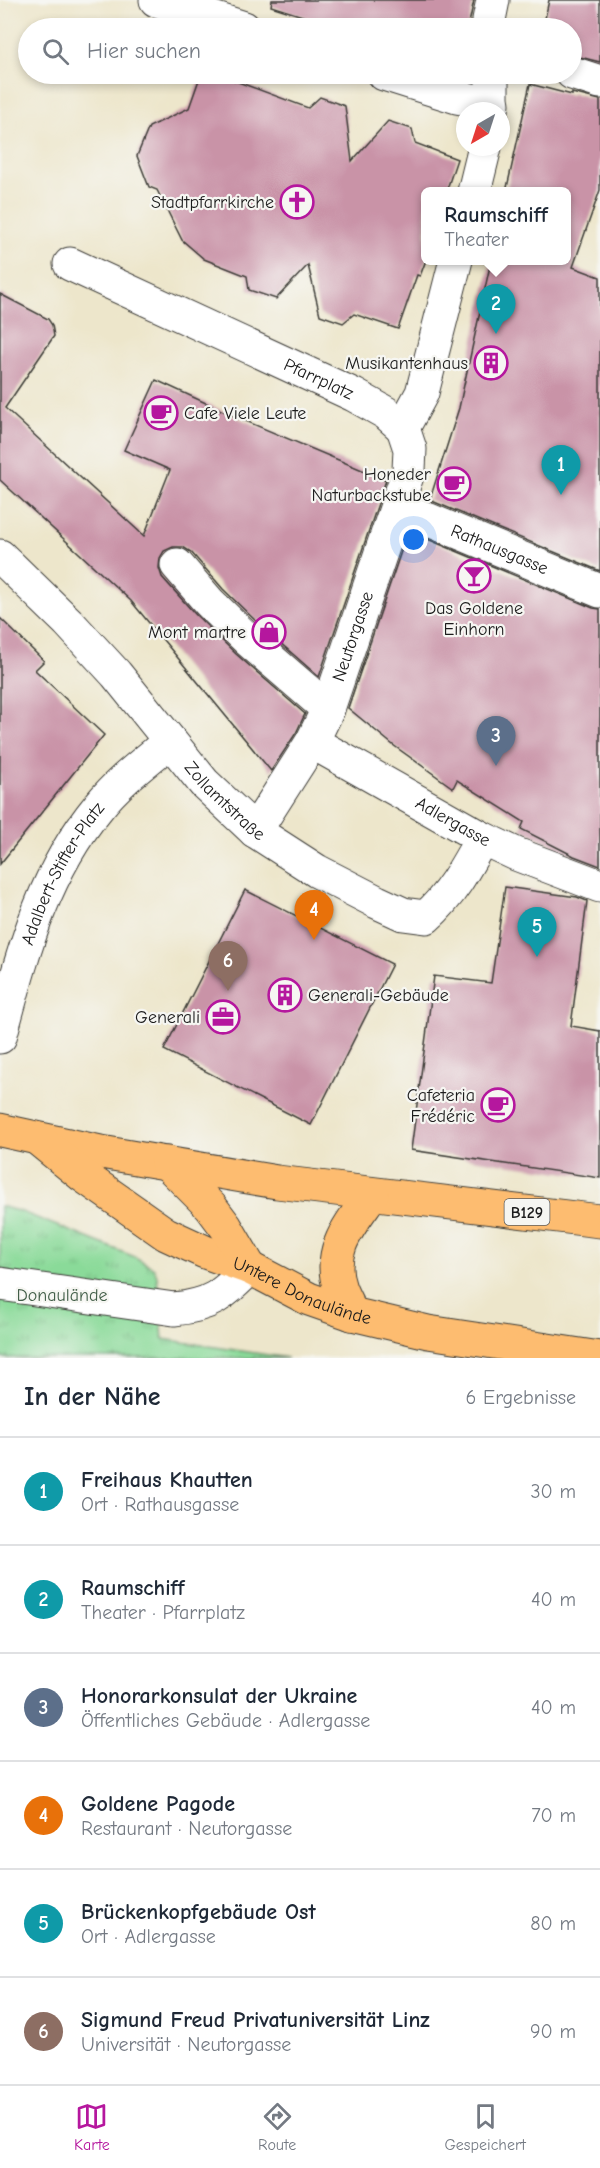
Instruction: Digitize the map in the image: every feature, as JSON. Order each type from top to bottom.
[{"type":"main road","name":"Untere Donaulände","points":[[0,1130],[39,1140],[277,1182],[600,1221]]},
{"type":"main road","name":"Untere Donaulände","points":[[39,1140],[99,1188],[166,1234],[205,1252],[250,1268],[309,1299],[352,1314],[428,1332],[600,1358]]},
{"type":"main road","points":[[167,1163],[211,1207],[226,1227],[250,1268]]},
{"type":"main road","points":[[352,1314],[339,1288],[334,1264],[341,1239],[372,1194]]},
{"type":"street","points":[[156,0],[213,18]]},
{"type":"street","points":[[489,18],[493,0]]},
{"type":"street","points":[[582,76],[600,82]]},
{"type":"street","points":[[416,84],[457,97],[492,96]]},
{"type":"street","points":[[475,187],[483,156]]},
{"type":"street","name":"Pfarrplatz","points":[[69,264],[354,395],[386,414],[403,428]]},
{"type":"street","points":[[403,428],[422,393],[455,265]]},
{"type":"street","name":"Neutorgasse","points":[[255,831],[312,742],[328,709],[409,470],[410,449],[403,428]]},
{"type":"street","name":"Rathausgasse","points":[[398,507],[600,591]]},
{"type":"street","name":"Zollamtstraße","points":[[0,556],[68,622],[108,665],[204,783],[255,831],[317,871],[403,914],[426,917],[453,888],[482,838]]},
{"type":"street","points":[[177,565],[209,602],[248,640],[328,709]]},
{"type":"street","name":"Adalbert-Stifter-Platz","points":[[0,1036],[34,918],[73,843],[99,807],[121,782],[170,741]]},
{"type":"street","name":"Adlergasse","points":[[312,742],[482,838],[516,854],[600,886]]},
{"type":"street","points":[[0,1284],[174,1309],[197,1307],[224,1293],[250,1268]]},
{"type":"green space","name":"Donaulände","points":[[0,1206],[22,1212],[135,1257],[154,1268],[157,1276],[163,1339],[288,1358],[0,1358]]},
{"type":"building","points":[[272,0],[474,0],[470,18],[309,18],[271,6]]},
{"type":"building","points":[[549,0],[600,0],[600,62],[582,58],[582,18],[545,18]]},
{"type":"building","name":"Stadtpfarrkirche","points":[[197,84],[243,84],[308,108],[320,97],[345,106],[352,161],[388,121],[412,129],[415,143],[457,159],[448,187],[421,187],[421,265],[424,265],[420,276],[417,275],[398,329],[354,314],[343,323],[320,315],[308,265],[276,299],[249,290],[247,276],[204,259],[182,240],[157,190],[149,187],[137,156],[149,127],[189,108]]},
{"type":"building","points":[[530,84],[600,100],[600,190],[573,267],[600,277],[600,571],[420,496],[430,499],[459,408],[490,265],[571,265],[571,187],[507,187]]},
{"type":"building","points":[[0,294],[48,319],[54,336],[5,408],[144,536],[170,470],[124,450],[156,380],[234,416],[386,480],[319,677],[223,589],[191,552],[183,547],[173,547],[164,551],[160,558],[159,568],[162,577],[195,614],[236,654],[305,714],[296,733],[271,771],[131,601],[0,480]]},
{"type":"building","points":[[408,531],[600,609],[600,866],[574,856],[521,829],[524,822],[457,780],[453,788],[393,745],[348,708]]},
{"type":"building","points":[[0,618],[44,661],[35,670],[104,735],[0,864]]},
{"type":"building","points":[[505,887],[577,897],[587,901],[571,1026],[600,1031],[600,1178],[411,1150],[434,976],[491,983]]},
{"type":"building","name":"Generali-Gebäude","points":[[245,890],[392,964],[311,1125],[164,1050]]},
{"type":"place","name":"Stadtpfarrkirche","points":[[297,202]]},
{"type":"place","name":"Raumschiff","points":[[496,334]]},
{"type":"place","name":"Musikantenhaus","points":[[491,363]]},
{"type":"place","name":"Cafe Viele Leute","points":[[161,413]]},
{"type":"place","name":"Honeder Naturbackstube","points":[[454,484]]},
{"type":"place","name":"Freihaus Khautten","points":[[561,495]]},
{"type":"place","name":"Das Goldene Einhorn","points":[[474,576]]},
{"type":"place","name":"Mont martre","points":[[269,632]]},
{"type":"place","name":"Honorarkonsulat der Ukraine","points":[[496,766]]},
{"type":"place","name":"Goldene Pagode","points":[[314,940]]},
{"type":"place","name":"Brückenkopfgebäude Ost","points":[[537,957]]},
{"type":"place","name":"Sigmund Freud Privatuniversität Linz","points":[[228,991]]},
{"type":"place","name":"Generali-Gebäude","points":[[285,995]]},
{"type":"place","name":"Generali","points":[[223,1017]]},
{"type":"place","name":"Cafeteria Frédéric","points":[[498,1105]]}]
